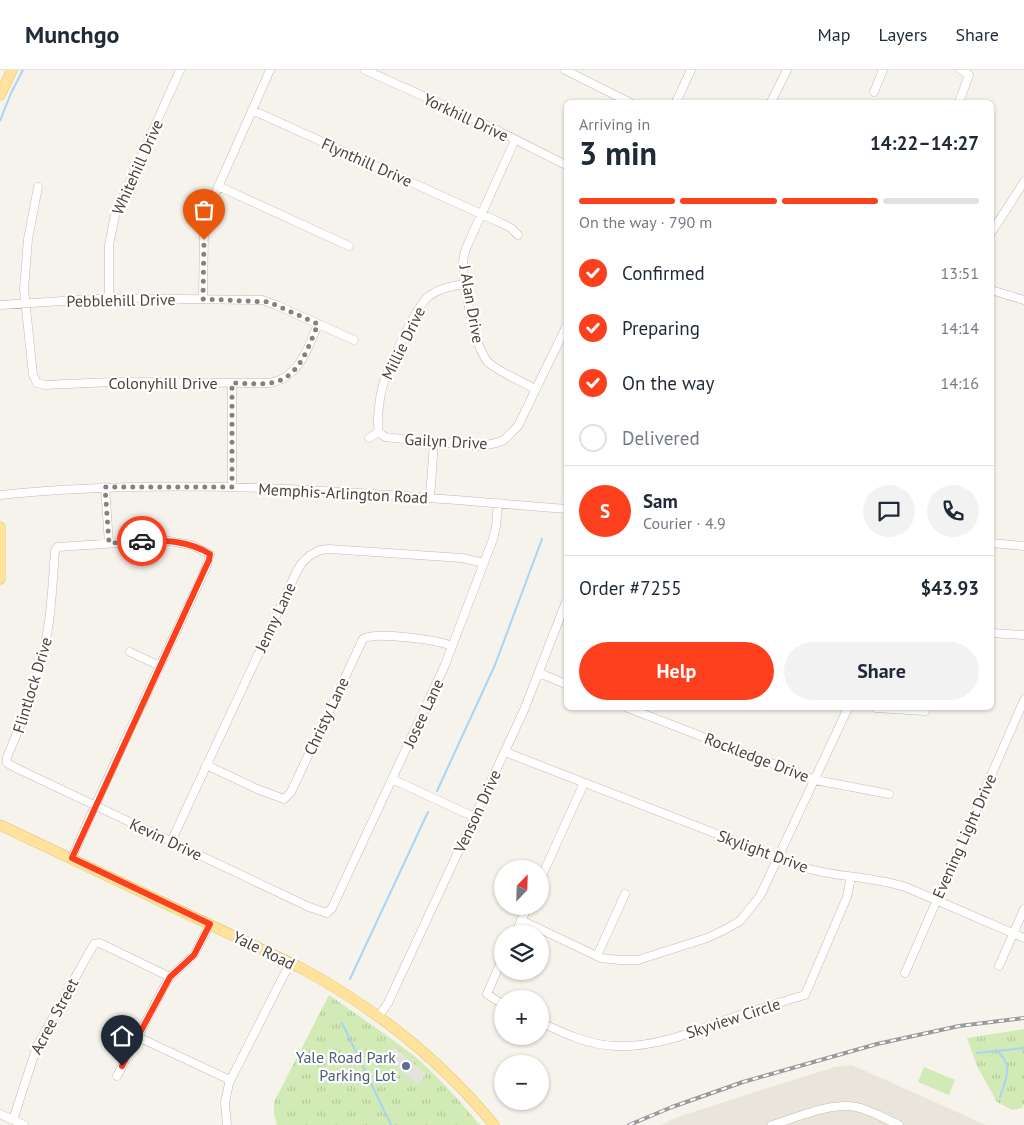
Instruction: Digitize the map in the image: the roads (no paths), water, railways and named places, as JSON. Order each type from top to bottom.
[{"type":"main road","points":[[0,96],[12,70]]},
{"type":"main road","points":[[0,527],[0,579]]},
{"type":"main road","name":"Yale Road","points":[[0,825],[210,924],[333,985],[406,1036],[468,1094],[494,1125]]},
{"type":"street","name":"Whitehill Drive","points":[[109,298],[109,245],[115,215],[180,70]]},
{"type":"street","points":[[203,299],[205,222],[208,208],[270,70]]},
{"type":"street","name":"Yorkhill Drive","points":[[365,70],[480,121],[564,164]]},
{"type":"street","points":[[565,70],[625,100]]},
{"type":"street","points":[[677,100],[691,70]]},
{"type":"street","points":[[772,100],[787,70]]},
{"type":"street","points":[[874,92],[883,70]]},
{"type":"street","points":[[959,100],[969,75],[961,70]]},
{"type":"street","name":"Flynthill Drive","points":[[252,110],[506,225],[518,235]]},
{"type":"street","name":"J Alan Drive","points":[[515,140],[464,257],[465,284],[481,352],[493,366],[535,390]]},
{"type":"street","points":[[994,228],[1024,182]]},
{"type":"street","points":[[25,303],[24,290],[28,239],[38,186]]},
{"type":"street","points":[[218,186],[349,246]]},
{"type":"street","name":"Millie Drive","points":[[379,432],[378,424],[383,385],[418,308],[434,292],[465,284]]},
{"type":"street","points":[[994,291],[1024,300]]},
{"type":"street","name":"Pebblehill Drive","points":[[0,305],[109,298],[269,302],[354,340]]},
{"type":"street","name":"Colonyhill Drive","points":[[25,303],[35,385],[112,382],[270,383],[286,377],[300,363],[318,324]]},
{"type":"street","name":"Gailyn Drive","points":[[379,432],[386,437],[393,438],[481,446],[504,440],[518,426],[564,331]]},
{"type":"street","points":[[232,383],[232,487]]},
{"type":"street","points":[[369,438],[379,432]]},
{"type":"street","points":[[430,498],[434,442]]},
{"type":"street","points":[[72,858],[206,568],[210,554],[194,546],[169,540],[109,543],[105,487]]},
{"type":"street","name":"Memphis-Arlington Road","points":[[0,495],[58,489],[105,487],[232,487],[310,489],[564,509]]},
{"type":"street","name":"Josee Lane","points":[[327,913],[332,908],[443,670],[494,534],[498,503]]},
{"type":"street","name":"Flintlock Drive","points":[[7,761],[28,706],[43,655],[52,604],[55,551],[58,548],[109,543]]},
{"type":"street","points":[[994,543],[1024,546]]},
{"type":"street","name":"Jenny Lane","points":[[171,842],[296,573],[309,556],[320,550],[343,549],[462,558],[484,563]]},
{"type":"street","name":"Venson Drive","points":[[379,1016],[388,1002],[505,752],[539,673],[564,607]]},
{"type":"street","points":[[994,633],[1024,635]]},
{"type":"street","name":"Christy Lane","points":[[206,766],[284,799],[291,792],[363,639],[369,636],[411,638],[439,641],[452,646]]},
{"type":"street","points":[[130,652],[160,666]]},
{"type":"street","points":[[539,673],[564,683]]},
{"type":"street","name":"Evening Light Drive","points":[[905,973],[1024,700]]},
{"type":"street","name":"Rockledge Drive","points":[[633,710],[815,780],[889,794]]},
{"type":"street","points":[[521,920],[596,956],[615,960],[638,960],[707,938],[740,921],[755,904],[779,858],[847,710]]},
{"type":"street","points":[[900,710],[925,712]]},
{"type":"street","name":"Skylight Drive","points":[[505,752],[810,869],[890,882],[908,888],[1024,938]]},
{"type":"street","name":"Kevin Drive","points":[[7,761],[11,766],[309,908],[327,913]]},
{"type":"street","points":[[392,779],[474,817]]},
{"type":"street","points":[[549,860],[584,783]]},
{"type":"street","name":"Skyview Circle","points":[[549,1026],[592,1043],[616,1046],[642,1045],[805,995],[847,896],[851,877]]},
{"type":"street","points":[[596,956],[625,894]]},
{"type":"street","points":[[1000,966],[1024,910]]},
{"type":"street","points":[[519,925],[524,915]]},
{"type":"street","points":[[117,1076],[170,977],[194,955],[210,924]]},
{"type":"street","name":"Acree Street","points":[[13,1120],[36,1046],[94,944],[99,943],[106,946],[170,977]]},
{"type":"street","points":[[226,1125],[225,1099],[230,1080],[290,963]]},
{"type":"street","points":[[494,978],[487,994],[494,999]]},
{"type":"street","points":[[138,1037],[230,1080]]},
{"type":"street","points":[[778,1124],[827,1108],[845,1106],[862,1109],[899,1125]]},
{"type":"street","points":[[0,1114],[24,1125]]},
{"type":"waterway","points":[[0,121],[23,70]]},
{"type":"waterway","points":[[437,791],[495,665],[542,539]]},
{"type":"waterway","points":[[350,979],[428,812]]},
{"type":"waterway","points":[[342,1023],[391,1125]]},
{"type":"waterway","points":[[977,1053],[1024,1048]]},
{"type":"waterway","points":[[997,1051],[1007,1067],[1006,1078],[1000,1097]]},
{"type":"railway","points":[[629,1125],[672,1107],[743,1082],[877,1044],[959,1026],[1024,1018]]},
{"type":"place","name":"Yale Road Park Parking Lot","points":[[406,1066]]}]
